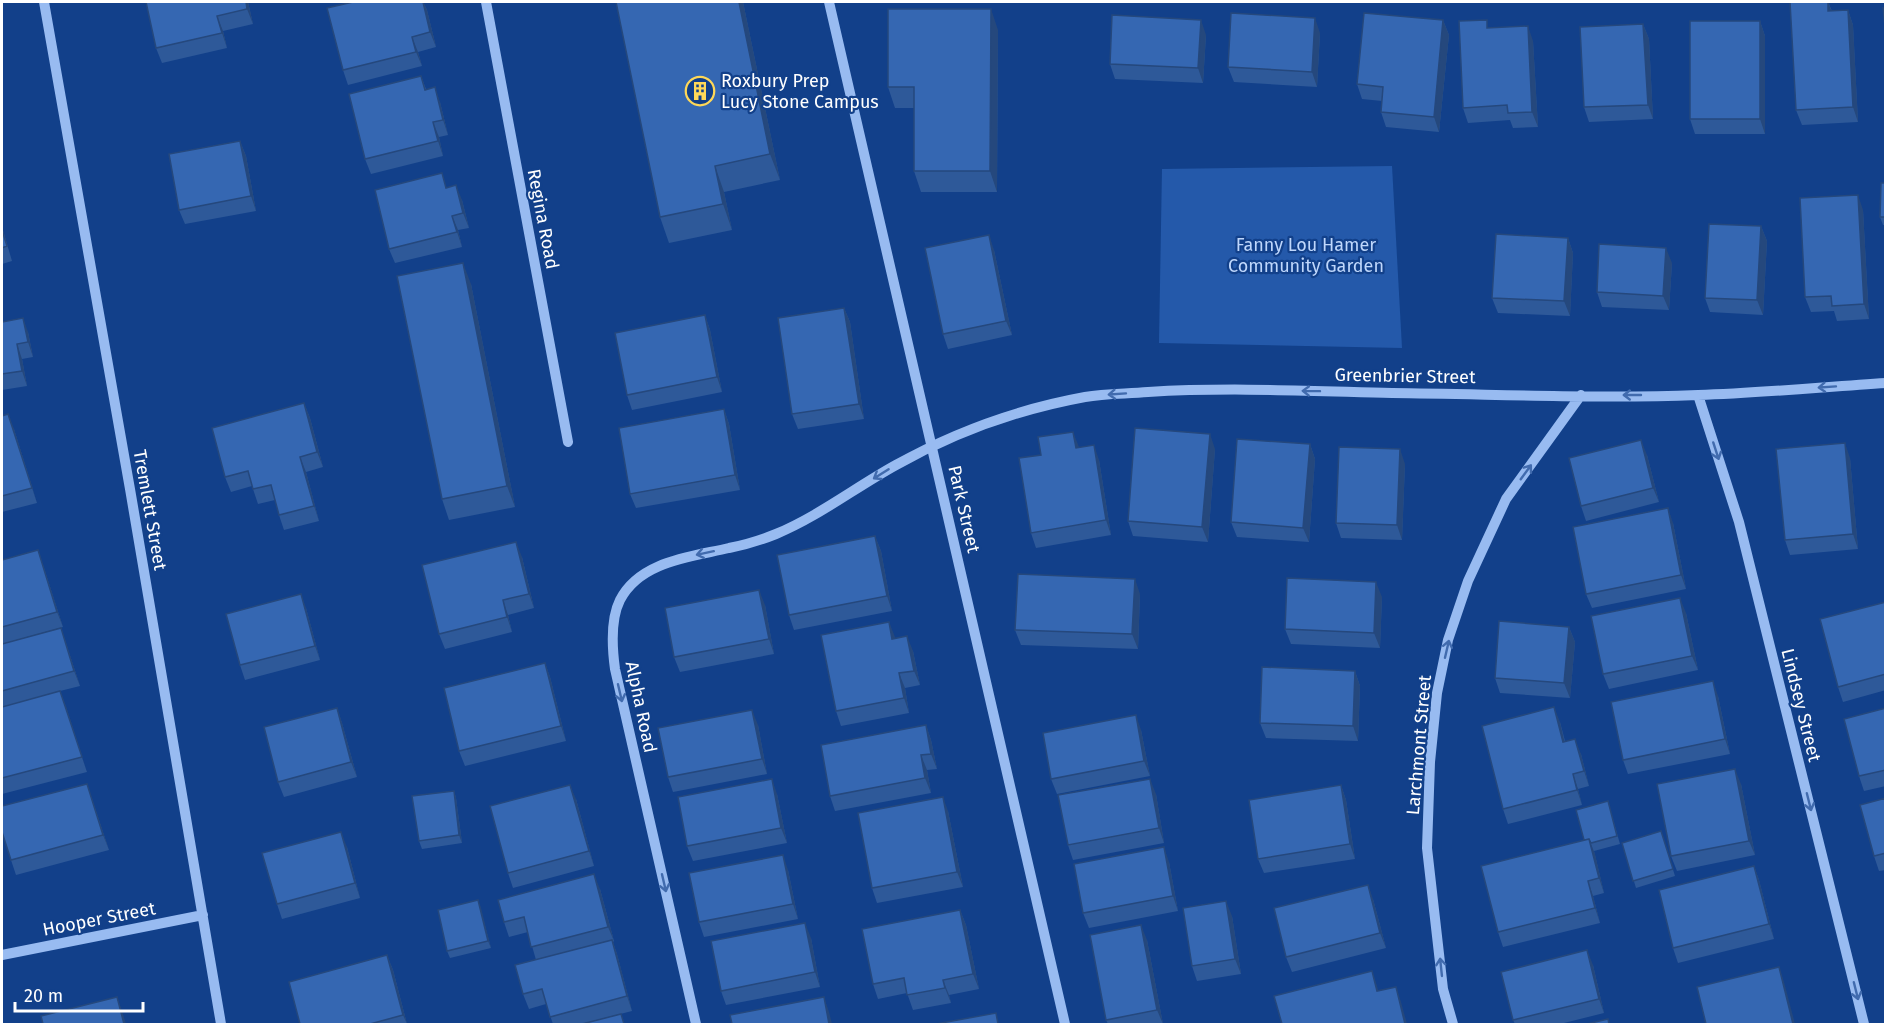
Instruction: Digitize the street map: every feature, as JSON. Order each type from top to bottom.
[{"type":"street","name":"Tremlett Street","points":[[44,2],[222,1024]]},
{"type":"street","name":"Regina Road","points":[[486,2],[568,442]]},
{"type":"street","name":"Park Street","points":[[829,2],[1065,1024]]},
{"type":"street","name":"Greenbrier Street","points":[[932,446],[973,428],[1026,411],[1088,396],[1197,389],[1698,395],[1886,383]]},
{"type":"street","name":"Larchmont Street","points":[[1453,1024],[1443,989],[1427,848],[1430,762],[1437,693],[1448,640],[1468,581],[1506,499],[1581,395]]},
{"type":"street","name":"Lindsey Street","points":[[1698,395],[1739,522],[1864,1024]]},
{"type":"street","name":"Alpha Road","points":[[696,1024],[615,669],[613,650],[615,615],[620,600],[640,577],[653,568],[757,541],[778,533],[823,510],[893,466],[932,446]]},
{"type":"street","name":"Hooper Street","points":[[2,955],[203,915]]},
{"type":"green space","name":"Fanny Lou Hamer Community Garden","points":[[1392,166],[1402,348],[1159,343],[1162,169]]},
{"type":"building","points":[[146,2],[246,2],[247,9],[217,16],[222,33],[156,48]]},
{"type":"building","points":[[353,2],[423,2],[430,32],[412,37],[416,52],[343,70],[327,8]]},
{"type":"building","name":"Roxbury Prep Lucy Stone Campus","points":[[616,2],[739,2],[770,154],[715,166],[723,204],[660,217]]},
{"type":"building","points":[[1790,2],[1828,2],[1828,11],[1848,10],[1853,107],[1796,110]]},
{"type":"building","points":[[1883,8],[1886,8],[1886,35]]},
{"type":"building","points":[[888,9],[991,9],[990,171],[914,171],[914,87],[888,87]]},
{"type":"building","points":[[1231,13],[1315,18],[1312,72],[1228,67]]},
{"type":"building","points":[[1364,13],[1443,20],[1434,117],[1381,112],[1383,87],[1357,84]]},
{"type":"building","points":[[1112,15],[1201,20],[1198,68],[1110,64]]},
{"type":"building","points":[[1487,20],[1487,28],[1528,26],[1532,112],[1508,113],[1507,105],[1463,108],[1459,21]]},
{"type":"building","points":[[1690,21],[1760,21],[1760,119],[1690,119]]},
{"type":"building","points":[[1643,24],[1648,105],[1584,107],[1580,27]]},
{"type":"building","points":[[421,76],[425,90],[435,87],[443,120],[433,122],[438,141],[365,159],[349,94]]},
{"type":"building","points":[[240,141],[251,196],[179,210],[169,154]]},
{"type":"building","points":[[442,173],[446,188],[456,185],[463,213],[452,216],[457,232],[389,249],[375,190]]},
{"type":"building","points":[[1881,183],[1886,183],[1886,217],[1880,217]]},
{"type":"building","points":[[1858,195],[1864,304],[1832,306],[1831,296],[1805,297],[1800,198]]},
{"type":"building","points":[[1709,224],[1761,226],[1757,300],[1705,298]]},
{"type":"building","points":[[2,230],[7,246],[2,248]]},
{"type":"building","points":[[1496,234],[1568,238],[1564,301],[1492,298]]},
{"type":"building","points":[[989,235],[1006,321],[943,334],[925,248]]},
{"type":"building","points":[[1599,244],[1666,248],[1663,296],[1597,292]]},
{"type":"building","points":[[463,263],[507,486],[442,499],[397,276]]},
{"type":"building","points":[[844,308],[859,404],[792,414],[778,318]]},
{"type":"building","points":[[705,315],[717,377],[627,395],[615,333]]},
{"type":"building","points":[[23,318],[28,342],[17,344],[22,371],[2,374],[2,322]]},
{"type":"building","points":[[304,403],[317,452],[300,457],[314,506],[279,515],[271,485],[253,489],[248,471],[225,477],[212,428]]},
{"type":"building","points":[[724,409],[735,475],[630,494],[619,428]]},
{"type":"building","points":[[8,414],[32,488],[2,496],[2,416]]},
{"type":"building","points":[[1135,428],[1210,434],[1202,527],[1128,521]]},
{"type":"building","points":[[1073,432],[1076,448],[1094,445],[1106,520],[1031,533],[1019,458],[1041,455],[1038,437]]},
{"type":"building","points":[[1237,439],[1310,444],[1303,528],[1231,522]]},
{"type":"building","points":[[1641,440],[1653,488],[1581,506],[1569,458]]},
{"type":"building","points":[[1845,443],[1853,534],[1785,540],[1776,449]]},
{"type":"building","points":[[1339,447],[1400,449],[1397,525],[1336,523]]},
{"type":"building","points":[[1668,508],[1681,575],[1586,594],[1573,527]]},
{"type":"building","points":[[875,536],[887,596],[789,615],[777,555]]},
{"type":"building","points":[[516,542],[529,594],[503,600],[507,617],[439,634],[422,565]]},
{"type":"building","points":[[38,550],[57,612],[2,627],[2,560]]},
{"type":"building","points":[[1018,574],[1135,579],[1132,634],[1015,630]]},
{"type":"building","points":[[1287,578],[1376,582],[1374,633],[1285,629]]},
{"type":"building","points":[[759,590],[769,639],[674,657],[665,608]]},
{"type":"building","points":[[301,594],[315,646],[240,665],[226,614]]},
{"type":"building","points":[[1680,598],[1692,656],[1603,674],[1591,616]]},
{"type":"building","points":[[1886,602],[1886,674],[1838,687],[1820,619]]},
{"type":"building","points":[[1499,621],[1569,627],[1564,683],[1495,678]]},
{"type":"building","points":[[889,622],[892,639],[907,636],[914,671],[899,673],[904,698],[836,711],[821,635]]},
{"type":"building","points":[[61,628],[74,671],[2,691],[2,644]]},
{"type":"building","points":[[545,663],[561,726],[459,751],[444,688]]},
{"type":"building","points":[[1262,667],[1355,671],[1353,726],[1260,723]]},
{"type":"building","points":[[1713,681],[1725,739],[1623,760],[1611,702]]},
{"type":"building","points":[[60,691],[82,757],[2,778],[2,707]]},
{"type":"building","points":[[1554,707],[1563,742],[1575,739],[1584,771],[1573,774],[1577,790],[1503,809],[1482,726]]},
{"type":"building","points":[[337,708],[351,762],[278,782],[264,727]]},
{"type":"building","points":[[1886,708],[1886,770],[1859,776],[1844,719]]},
{"type":"building","points":[[752,710],[762,759],[668,777],[658,728]]},
{"type":"building","points":[[1136,715],[1144,761],[1051,779],[1043,733]]},
{"type":"building","points":[[926,725],[931,754],[921,755],[925,778],[830,796],[821,745]]},
{"type":"building","points":[[1735,769],[1749,841],[1671,856],[1657,784]]},
{"type":"building","points":[[772,779],[781,828],[687,846],[678,797]]},
{"type":"building","points":[[1150,779],[1159,828],[1068,845],[1058,795]]},
{"type":"building","points":[[87,784],[103,835],[11,860],[2,832],[2,806]]},
{"type":"building","points":[[570,785],[589,851],[508,873],[490,806]]},
{"type":"building","points":[[1341,785],[1350,844],[1258,859],[1249,800]]},
{"type":"building","points":[[454,791],[459,835],[419,841],[412,796]]},
{"type":"building","points":[[943,797],[957,872],[872,888],[858,813]]},
{"type":"building","points":[[1886,798],[1886,853],[1874,856],[1860,805]]},
{"type":"building","points":[[1608,801],[1617,836],[1591,843],[1589,839],[1584,840],[1576,810]]},
{"type":"building","points":[[1661,831],[1673,869],[1633,881],[1622,843]]},
{"type":"building","points":[[341,832],[355,883],[277,904],[262,853]]},
{"type":"building","points":[[1589,839],[1599,878],[1588,881],[1595,908],[1498,932],[1481,866]]},
{"type":"building","points":[[1164,847],[1173,896],[1083,913],[1074,864]]},
{"type":"building","points":[[783,855],[793,904],[699,922],[689,873]]},
{"type":"building","points":[[1754,866],[1769,924],[1673,948],[1659,890]]},
{"type":"building","points":[[594,874],[608,927],[531,947],[524,917],[504,922],[498,900]]},
{"type":"building","points":[[1368,885],[1380,933],[1286,957],[1274,908]]},
{"type":"building","points":[[478,900],[488,941],[447,951],[438,910]]},
{"type":"building","points":[[1226,901],[1235,959],[1192,966],[1183,908]]},
{"type":"building","points":[[960,910],[973,974],[943,980],[945,988],[907,995],[904,978],[873,984],[862,929]]},
{"type":"building","points":[[805,923],[815,972],[721,991],[711,941]]},
{"type":"building","points":[[1141,925],[1157,1010],[1106,1020],[1090,935]]},
{"type":"building","points":[[612,940],[627,996],[550,1017],[542,989],[523,994],[515,965]]},
{"type":"building","points":[[1587,950],[1599,999],[1513,1020],[1501,972]]},
{"type":"building","points":[[387,955],[403,1015],[370,1024],[300,1024],[289,982]]},
{"type":"building","points":[[1779,967],[1793,1024],[1706,1024],[1697,987]]},
{"type":"building","points":[[1372,971],[1377,991],[1396,987],[1405,1024],[1282,1024],[1274,996]]},
{"type":"building","points":[[117,997],[124,1024],[43,1024],[41,1016]]},
{"type":"building","points":[[824,997],[829,1024],[732,1024],[730,1015]]},
{"type":"building","points":[[996,1013],[998,1024],[936,1024]]},
{"type":"building","points":[[621,1014],[624,1024],[582,1024]]},
{"type":"building","points":[[1608,1019],[1609,1024],[1587,1024]]},
{"type":"place","name":"Roxbury Prep Lucy Stone Campus","points":[[700,91]]}]
